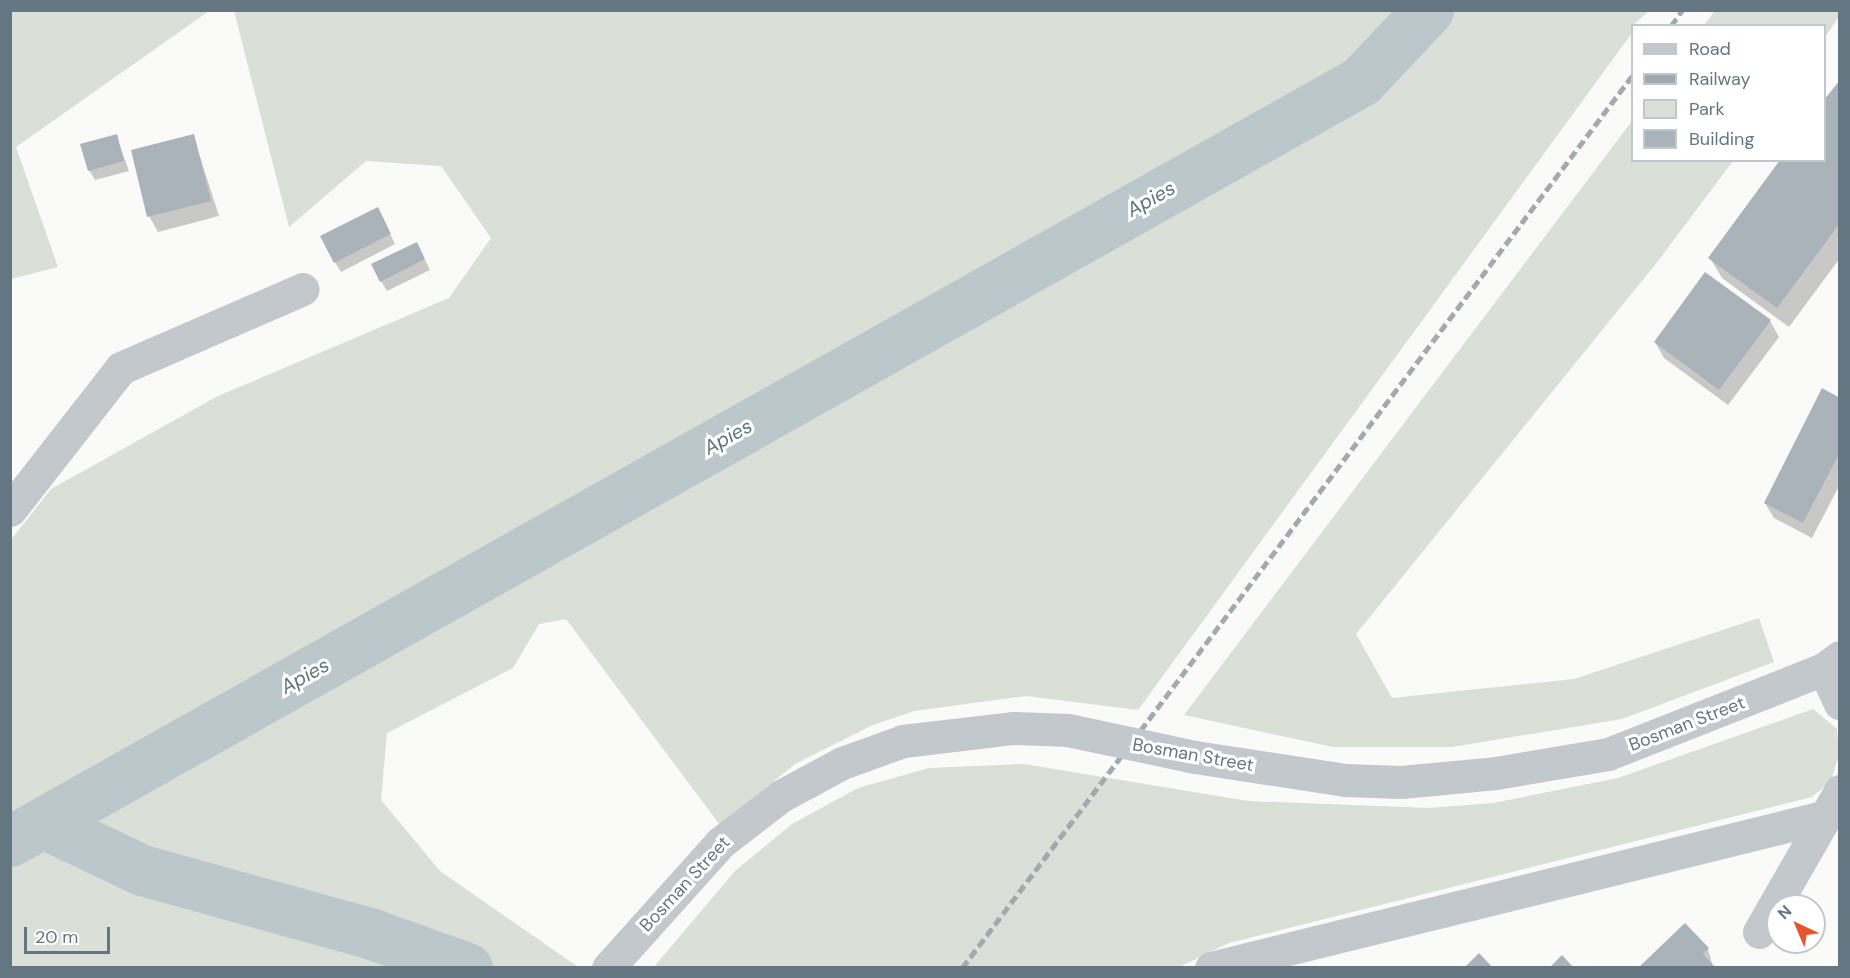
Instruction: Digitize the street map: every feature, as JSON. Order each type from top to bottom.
[{"type":"street","points":[[10,510],[121,368],[303,289]]},
{"type":"street","points":[[1832,663],[1839,704]]},
{"type":"street","name":"Bosman Street","points":[[608,968],[720,843],[781,796],[842,763],[903,741],[1014,728],[1068,730],[1195,757],[1378,781],[1496,773],[1608,754],[1832,663]]},
{"type":"street","points":[[1759,932],[1833,803]]},
{"type":"street","points":[[1211,968],[1833,803]]},
{"type":"green space","points":[[11,10],[209,11],[16,147],[58,267],[11,279]]},
{"type":"green space","points":[[1839,10],[1839,17],[1826,36],[1826,24],[1705,24],[1715,11]]},
{"type":"green space","points":[[234,11],[1649,11],[1634,24],[1631,24],[1631,34],[1138,710],[1026,696],[914,711],[873,725],[795,764],[720,825],[566,619],[539,624],[513,668],[387,733],[381,800],[440,871],[578,967],[11,967],[10,541],[51,489],[218,396],[449,298],[491,238],[441,166],[366,161],[289,227]]},
{"type":"green space","points":[[1631,122],[1631,162],[1732,162],[1658,261],[1356,634],[1392,698],[1574,679],[1759,618],[1774,662],[1622,719],[1452,747],[1333,747],[1184,715]]},
{"type":"green space","points":[[1813,709],[1837,729],[1839,755],[1831,781],[1812,797],[1229,943],[1179,967],[653,968],[735,871],[792,824],[858,788],[929,768],[1024,764],[1248,801],[1429,808],[1493,803],[1618,778]]},
{"type":"building","points":[[1840,80],[1840,223],[1777,308],[1708,258],[1779,162],[1826,162],[1826,98]]},
{"type":"building","points":[[117,134],[124,161],[88,171],[80,144]]},
{"type":"building","points":[[194,134],[211,201],[147,217],[131,150]]},
{"type":"building","points":[[378,207],[391,234],[334,263],[320,236]]},
{"type":"building","points":[[417,242],[425,259],[380,282],[371,264]]},
{"type":"building","points":[[1705,272],[1771,320],[1719,390],[1654,342]]},
{"type":"building","points":[[1822,388],[1840,398],[1840,452],[1803,523],[1764,503]]},
{"type":"building","points":[[1685,923],[1709,948],[1703,954],[1714,966],[1638,968]]},
{"type":"building","points":[[1479,953],[1493,968],[1464,968]]},
{"type":"building","points":[[1562,955],[1574,968],[1549,968]]},
{"type":"waterway","name":"Apies","points":[[10,841],[1361,81],[1428,10]]},
{"type":"waterway","points":[[43,823],[142,870],[372,934],[467,968]]},
{"type":"railway","points":[[1672,24],[1682,10]]},
{"type":"railway","points":[[962,968],[1631,77]]}]
